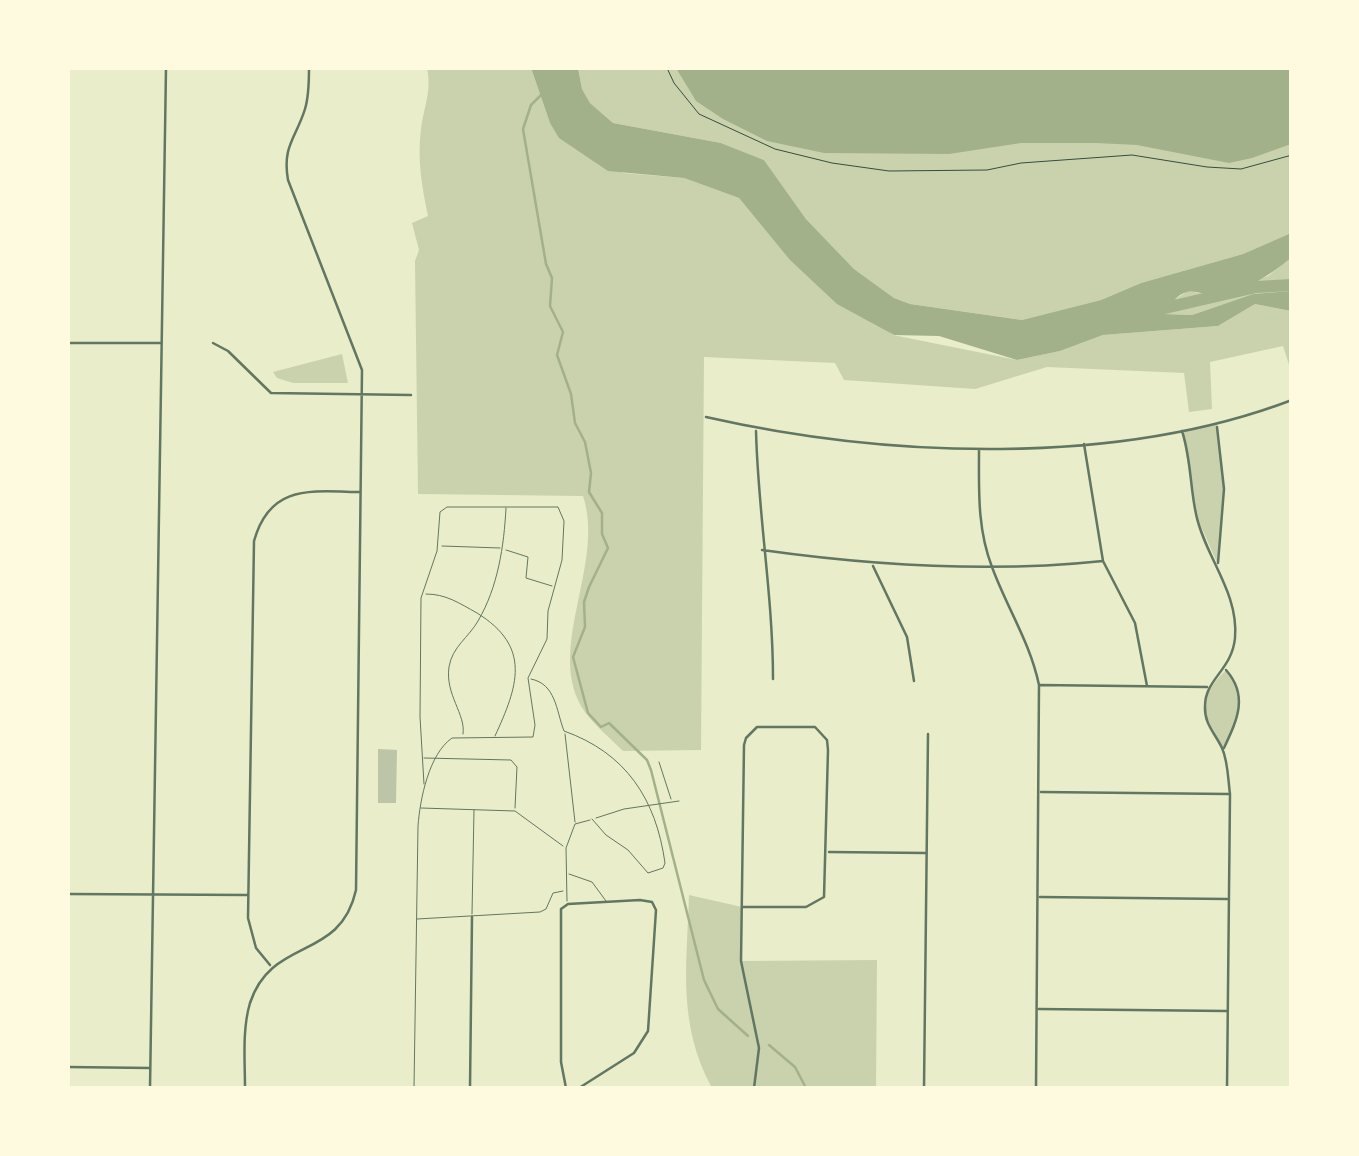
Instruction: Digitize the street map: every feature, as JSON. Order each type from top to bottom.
[{"type":"street","points":[[150,1088],[166,68]]},
{"type":"street","points":[[245,1088],[250,1005],[272,967],[333,934],[347,916],[356,890],[362,370],[285,165],[288,145],[307,100],[310,68]]},
{"type":"street","points":[[68,343],[162,343]]},
{"type":"street","points":[[213,344],[228,351],[271,393],[411,395]]},
{"type":"street","points":[[706,417],[875,444],[980,449],[1084,444],[1182,431],[1292,400]]},
{"type":"street","points":[[1217,424],[1224,489],[1218,565]]},
{"type":"street","points":[[756,428],[773,679]]},
{"type":"street","points":[[1182,431],[1196,517],[1218,565],[1236,621],[1235,642],[1226,670],[1209,687],[1205,719],[1223,750],[1230,794],[1227,1088]]},
{"type":"street","points":[[1084,444],[1104,561],[1135,623],[1147,686]]},
{"type":"street","points":[[980,449],[979,507],[992,568],[1024,632],[1039,685],[1036,1088]]},
{"type":"street","points":[[272,967],[252,940],[248,896],[256,534],[262,518],[282,498],[304,492],[361,492]]},
{"type":"street","points":[[762,550],[873,564],[992,568],[1104,561]]},
{"type":"street","points":[[873,564],[908,637],[914,681]]},
{"type":"street","points":[[1223,750],[1240,707],[1239,691],[1226,670]]},
{"type":"street","points":[[1039,685],[1209,687]]},
{"type":"street","points":[[742,907],[806,907],[824,896],[828,750],[821,732],[807,725],[757,726],[744,745],[741,962],[760,1048],[754,1088]]},
{"type":"street","points":[[924,1088],[928,734]]},
{"type":"street","points":[[1040,792],[1230,794]]},
{"type":"street","points":[[827,852],[927,853]]},
{"type":"street","points":[[68,894],[248,896]]},
{"type":"street","points":[[1039,897],[1229,899]]},
{"type":"street","points":[[566,1088],[560,1062],[562,909],[568,904],[606,901],[640,900],[655,905],[648,1031],[634,1053],[580,1088]]},
{"type":"street","points":[[470,1088],[472,917]]},
{"type":"street","points":[[1037,1008],[1228,1011]]},
{"type":"street","points":[[68,1068],[150,1068]]},
{"type":"lane","points":[[462,737],[464,723],[452,698],[449,666],[454,652],[481,616],[503,549],[506,507]]},
{"type":"lane","points":[[414,1088],[420,808],[424,784],[420,717],[422,594],[430,581],[438,546],[438,516],[443,509],[561,509],[563,549],[547,621],[547,639],[528,678],[533,737],[462,737],[446,742],[424,784]]},
{"type":"lane","points":[[438,546],[503,549],[528,556],[526,578],[555,587]]},
{"type":"lane","points":[[422,594],[444,595],[481,616],[505,637],[515,664],[512,698],[493,739]]},
{"type":"lane","points":[[528,678],[549,688],[564,731],[575,824],[566,848],[568,904]]},
{"type":"lane","points":[[564,731],[626,768],[637,782],[658,830],[665,863],[648,873],[592,819]]},
{"type":"lane","points":[[424,758],[511,760],[518,776],[515,811]]},
{"type":"lane","points":[[658,762],[672,802]]},
{"type":"lane","points":[[575,824],[680,801]]},
{"type":"lane","points":[[420,808],[515,811],[566,848]]},
{"type":"lane","points":[[472,917],[474,809]]},
{"type":"lane","points":[[566,873],[592,882],[606,901]]},
{"type":"lane","points":[[417,919],[540,912],[546,909],[553,893],[566,891]]},
{"type":"path","points":[[667,68],[699,114],[774,149],[832,164],[889,171],[987,170],[1021,163],[1132,156],[1240,169],[1292,156]]},
{"type":"shaded area","points":[[427,68],[531,68],[550,123],[623,173],[684,178],[739,198],[789,259],[893,335],[1017,360],[1060,351],[1103,335],[1218,326],[1255,304],[1291,311],[1291,371],[1283,346],[1210,362],[1212,409],[1189,412],[1184,373],[1047,367],[975,389],[844,380],[835,363],[704,357],[701,750],[623,751],[585,712],[574,688],[570,663],[587,550],[583,496],[418,494],[415,261],[419,250],[412,223],[428,216],[420,151]]},
{"type":"shaded area","points":[[531,68],[578,68],[582,89],[590,103],[613,123],[721,143],[764,160],[806,219],[854,269],[894,298],[910,304],[1022,320],[1101,300],[1141,283],[1243,254],[1291,233],[1291,258],[1264,277],[1223,294],[1183,293],[1164,314],[1192,315],[1253,294],[1291,291],[1291,311],[1255,304],[1218,326],[1103,335],[1060,351],[1017,360],[939,336],[894,335],[837,304],[789,259],[739,198],[684,178],[608,171],[559,138]]},
{"type":"shaded area","points":[[578,68],[1291,68],[1291,233],[1243,254],[1141,283],[1101,300],[1022,320],[910,304],[894,298],[854,269],[806,219],[764,160],[721,143],[613,123],[590,103],[582,89]]},
{"type":"shaded area","points":[[676,68],[1291,68],[1291,144],[1229,163],[1137,145],[1096,143],[1021,143],[949,154],[824,153],[767,141],[723,119],[696,101]]},
{"type":"shaded area","points":[[1291,258],[1291,291],[1253,294],[1192,315],[1164,314],[1175,299],[1188,291],[1212,295],[1268,276]]},
{"type":"shaded area","points":[[342,354],[348,383],[293,383],[277,378],[273,372]]},
{"type":"shaded area","points":[[1217,424],[1224,489],[1218,565],[1197,517],[1182,431]]},
{"type":"shaded area","points":[[1226,670],[1239,700],[1223,750],[1205,708],[1210,690]]},
{"type":"shaded area","points":[[689,895],[742,907],[742,961],[877,960],[876,1088],[712,1088],[693,1040],[689,1017]]},
{"type":"building","points":[[378,749],[397,750],[396,803],[378,803]]},
{"type":"waterway","points":[[544,92],[531,105],[523,129],[546,264],[552,278],[550,306],[563,332],[557,355],[571,394],[575,423],[585,442],[591,473],[589,492],[602,513],[602,534],[608,548],[584,602],[585,627],[573,657],[588,713],[601,727],[609,723],[647,760],[704,980],[718,1009],[748,1036]]},
{"type":"waterway","points":[[1152,311],[1256,287],[1292,285]]},
{"type":"waterway","points":[[769,1045],[795,1067],[806,1088]]}]
